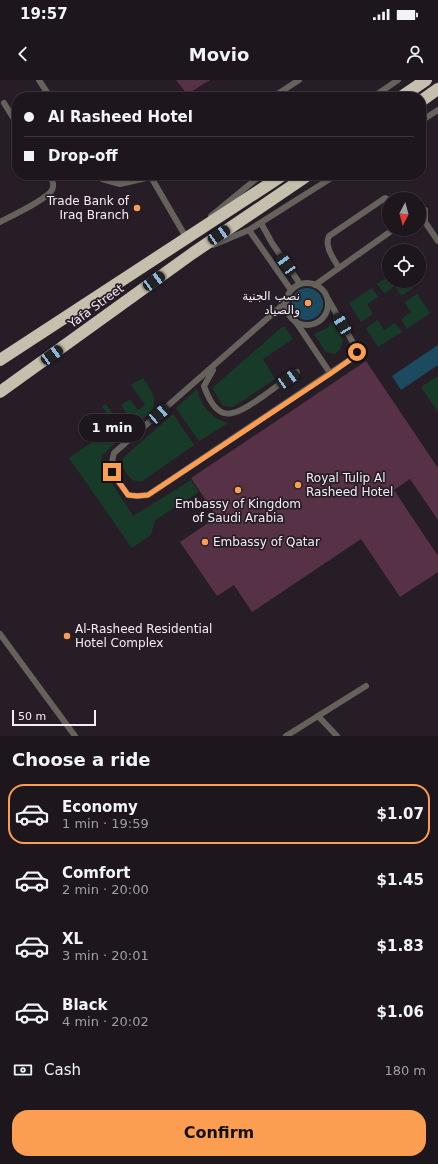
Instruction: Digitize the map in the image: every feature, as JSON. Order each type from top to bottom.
[{"type":"highway","points":[[408,92],[426,80]]},
{"type":"highway","points":[[426,97],[438,89]]},
{"type":"highway","name":"Yafa Street","points":[[0,360],[276,180]]},
{"type":"highway","name":"Yafa Street","points":[[0,392],[193,253],[301,180]]},
{"type":"lane","points":[[39,80],[47,92]]},
{"type":"lane","points":[[281,92],[299,80]]},
{"type":"lane","points":[[380,92],[398,80]]},
{"type":"lane","points":[[4,103],[12,116]]},
{"type":"lane","points":[[426,118],[438,110]]},
{"type":"lane","points":[[0,222],[38,201],[52,191],[54,185],[52,180]]},
{"type":"lane","points":[[106,180],[120,184],[136,180]]},
{"type":"lane","points":[[155,180],[187,239],[232,198],[255,180]]},
{"type":"lane","points":[[193,253],[249,230],[328,180]]},
{"type":"lane","points":[[339,268],[327,246],[326,241],[329,236],[382,200]]},
{"type":"lane","points":[[261,223],[272,244],[300,284]]},
{"type":"lane","points":[[426,223],[438,241]]},
{"type":"lane","points":[[249,230],[291,290]]},
{"type":"lane","points":[[316,285],[384,236]]},
{"type":"lane","points":[[300,284],[316,285],[321,288],[328,299],[356,348],[357,352],[354,357],[148,495],[128,495],[112,472],[111,463],[114,453],[286,302],[291,290],[300,284]]},
{"type":"lane","points":[[295,320],[308,324],[322,319],[326,313],[328,299]]},
{"type":"lane","points":[[286,302],[290,315],[295,320],[330,374]]},
{"type":"lane","points":[[227,354],[209,375],[204,386],[208,398],[215,408],[222,412],[232,414],[243,410],[298,372]]},
{"type":"lane","points":[[0,634],[75,736]]},
{"type":"lane","points":[[286,736],[366,686]]},
{"type":"lane","points":[[318,716],[337,736]]},
{"type":"green space","points":[[382,281],[382,288],[392,288],[384,293],[377,284]]},
{"type":"green space","points":[[372,288],[378,297],[367,304],[373,314],[361,322],[349,303]]},
{"type":"green space","points":[[396,288],[413,288],[401,296]]},
{"type":"green space","points":[[417,294],[430,313],[407,329],[401,319],[411,312],[405,302]]},
{"type":"green space","points":[[378,320],[384,330],[395,323],[402,332],[378,347],[366,328]]},
{"type":"green space","points":[[332,322],[343,340],[340,350],[334,354],[326,352],[314,334],[327,328]]},
{"type":"green space","points":[[282,327],[285,327],[293,339],[263,359],[275,379],[233,407],[223,406],[212,388]]},
{"type":"green space","points":[[438,376],[438,412],[421,387]]},
{"type":"green space","points":[[143,378],[153,397],[153,410],[102,455],[101,466],[133,516],[191,480],[199,492],[155,520],[151,535],[132,548],[69,458],[115,426],[102,406],[106,404],[116,420],[126,413],[121,405],[130,399],[138,410],[145,405],[131,385]]},
{"type":"green space","points":[[197,389],[201,401],[212,415],[228,423],[199,441],[176,408]]},
{"type":"green space","points":[[173,414],[194,445],[141,482],[132,480],[123,466],[122,463],[124,457]]},
{"type":"water","points":[[304,288],[310,288],[320,295],[323,304],[322,310],[316,317],[310,320],[304,320],[294,313],[291,307],[291,301],[298,291]]},
{"type":"water","points":[[438,345],[438,365],[401,390],[392,376]]},
{"type":"building","points":[[176,80],[210,80],[190,92],[185,92]]},
{"type":"building","name":"Royal Tulip Al Rasheed Hotel","points":[[366,361],[438,468],[438,520],[410,479],[394,490],[438,556],[438,572],[400,597],[361,539],[252,612],[234,585],[217,596],[180,542],[217,517],[191,478]]},
{"type":"place","name":"Trade Bank of Iraq Branch","points":[[137,208]]},
{"type":"place","name":"نصب الجنية والصياد","points":[[308,303]]},
{"type":"place","name":"Royal Tulip Al Rasheed Hotel","points":[[298,485]]},
{"type":"place","name":"Embassy of Kingdom of Saudi Arabia","points":[[238,490]]},
{"type":"place","name":"Embassy of Qatar","points":[[205,542]]},
{"type":"place","name":"Al-Rasheed Residential Hotel Complex","points":[[67,636]]},
{"type":"route","points":[[112,472],[128,495],[148,495],[330,374],[354,357],[357,352]]}]
